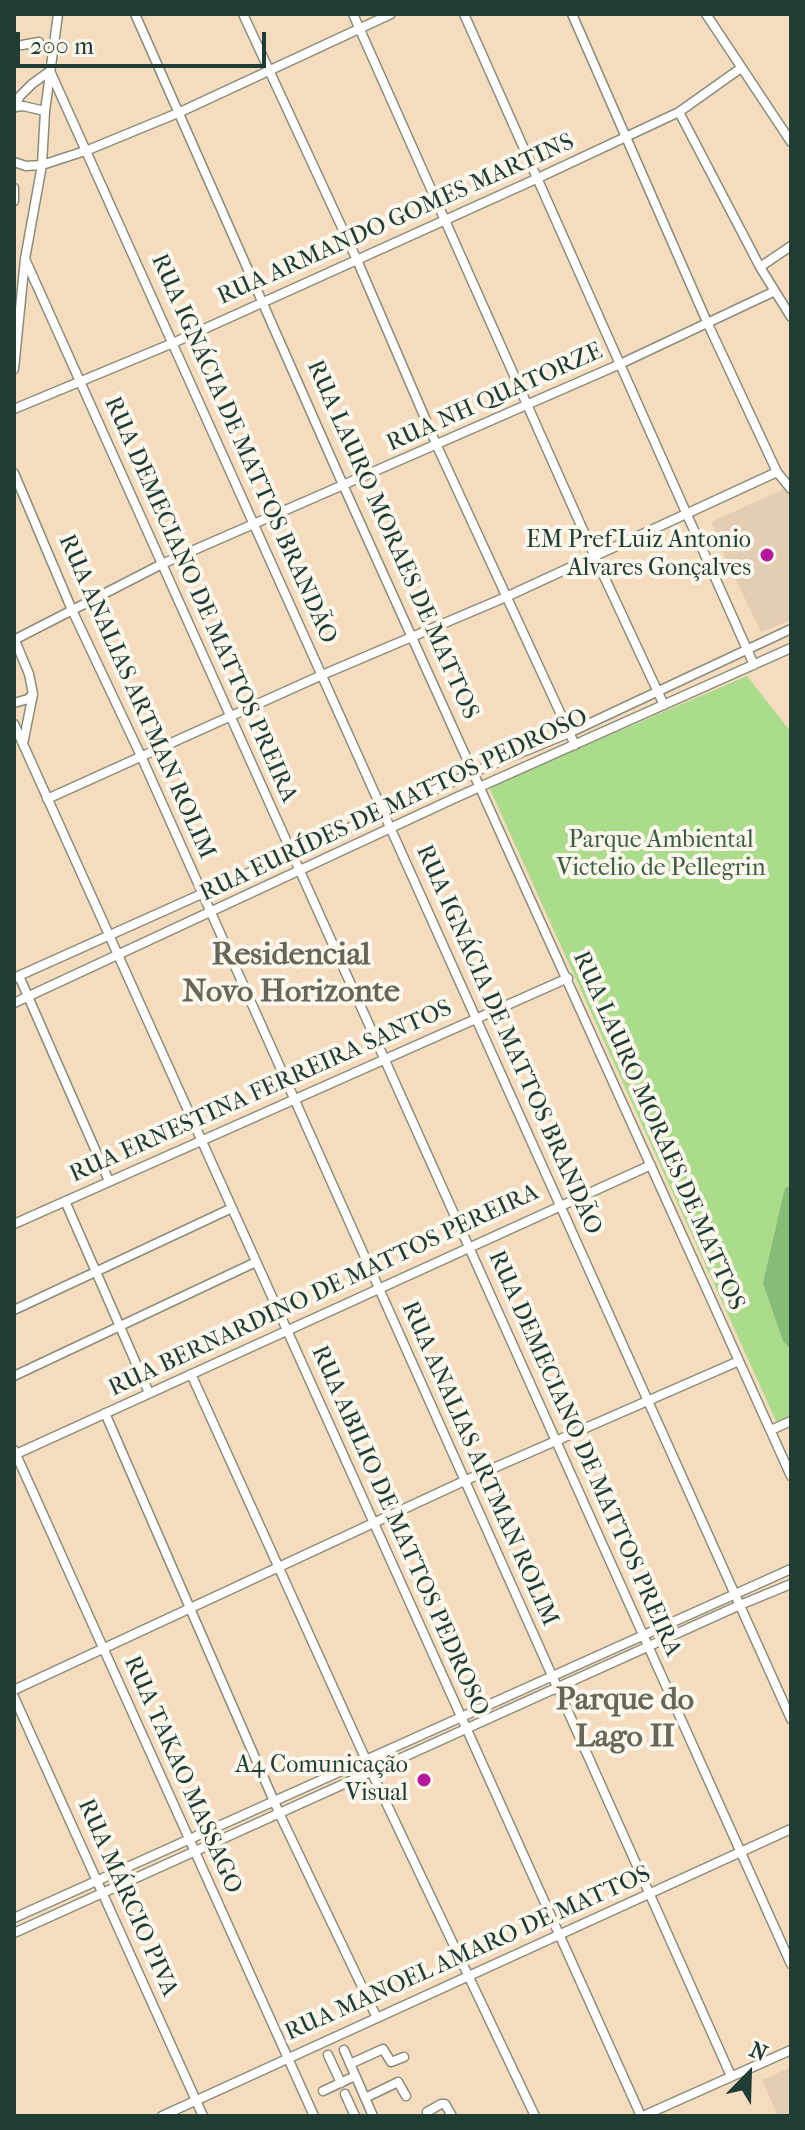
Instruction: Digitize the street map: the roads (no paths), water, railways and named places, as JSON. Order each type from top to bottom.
[{"type":"street","points":[[14,369],[25,259],[42,165],[45,111],[58,14]]},
{"type":"street","name":"RUA LAURO MORAES DE MATTOS","points":[[135,14],[344,487],[791,1476]]},
{"type":"street","points":[[243,14],[575,745]]},
{"type":"street","points":[[353,14],[664,705]]},
{"type":"street","points":[[14,162],[26,166],[42,165],[88,150],[178,113],[391,14]]},
{"type":"street","points":[[464,14],[754,665]]},
{"type":"street","points":[[572,14],[707,322],[777,472],[791,489]]},
{"type":"street","points":[[706,14],[791,142]]},
{"type":"street","points":[[22,45],[39,42]]},
{"type":"street","name":"RUA ARMANDO GOMES MARTINS","points":[[14,409],[173,343],[679,112],[741,68]]},
{"type":"street","points":[[14,108],[32,84],[50,71]]},
{"type":"street","name":"RUA IGNÁCIA DE MATTOS BRANDÃO","points":[[50,71],[791,1719]]},
{"type":"street","points":[[14,108],[23,106],[45,111]]},
{"type":"street","points":[[679,112],[773,292],[791,317]]},
{"type":"street","points":[[14,188],[14,201]]},
{"type":"street","points":[[760,267],[791,246]]},
{"type":"street","name":"RUA DEMECIANO DE MATTOS PREIRA","points":[[25,259],[791,1964]]},
{"type":"street","name":"RUA NH QUATORZE","points":[[14,640],[162,564],[437,446],[773,292]]},
{"type":"street","points":[[47,799],[322,675],[506,597],[777,472]]},
{"type":"street","name":"RUA ANALIAS ARTMAN ROLIM","points":[[14,473],[72,610],[203,893],[731,2076]]},
{"type":"street","name":"RUA EURÍDES DE MATTOS PEDROSO","points":[[17,977],[383,812],[569,733],[791,629]]},
{"type":"street","points":[[14,640],[29,674],[33,694],[23,745]]},
{"type":"street","points":[[789,649],[791,660]]},
{"type":"street","name":"RUA EURÍDES DE MATTOS PEDROSO","points":[[14,1003],[391,828],[789,649]]},
{"type":"street","points":[[14,703],[33,694]]},
{"type":"street","name":"RUA ABILIO DE MATTOS PEDROSO","points":[[14,724],[642,2116]]},
{"type":"street","points":[[17,977],[29,996],[109,1181]]},
{"type":"street","name":"RUA ERNESTINA FERREIRA SANTOS","points":[[15,1222],[568,978]]},
{"type":"street","name":"RUA BERNARDINO DE MATTOS PEREIRA","points":[[15,1453],[651,1165]]},
{"type":"street","points":[[65,1201],[149,1393]]},
{"type":"street","points":[[14,1310],[232,1208]]},
{"type":"street","points":[[14,1376],[256,1262]]},
{"type":"street","points":[[14,1690],[464,1481],[739,1361]]},
{"type":"street","points":[[191,1374],[366,1761],[535,2116]]},
{"type":"street","points":[[105,1413],[274,1802],[377,2018]]},
{"type":"street","points":[[771,1430],[791,1421]]},
{"type":"street","name":"RUA TAKAO MASSAGO","points":[[15,1453],[314,2116]]},
{"type":"street","points":[[14,1918],[791,1569]]},
{"type":"street","points":[[14,1933],[791,1584]]},
{"type":"street","name":"RUA MÁRCIO PIVA","points":[[14,1697],[203,2116]]},
{"type":"street","name":"RUA MANOEL AMARO DE MATTOS","points":[[162,2116],[791,1829]]},
{"type":"street","points":[[350,2064],[383,2049],[391,2062],[404,2057]]},
{"type":"street","points":[[344,2050],[372,2116]]},
{"type":"street","points":[[642,2116],[791,2050]]},
{"type":"street","points":[[328,2055],[341,2083]]},
{"type":"street","points":[[323,2091],[355,2076]]},
{"type":"street","points":[[365,2098],[398,2082],[406,2096]]},
{"type":"street","points":[[345,2094],[355,2116]]},
{"type":"street","points":[[427,2112],[445,2104],[452,2116]]},
{"type":"place","name":"EM Pref Luiz Antonio Alvares Gonçalves","points":[[767,555]]},
{"type":"place","name":"A4 Comunicação Visual","points":[[424,1780]]},
{"type":"district","name":"Residencial Novo Horizonte","points":[[291,974]]},
{"type":"district","name":"Parque do Lago II","points":[[625,1720]]},
{"type":"park label","name":"Parque Ambiental Victelio de Pellegrin","points":[[661,855]]}]
